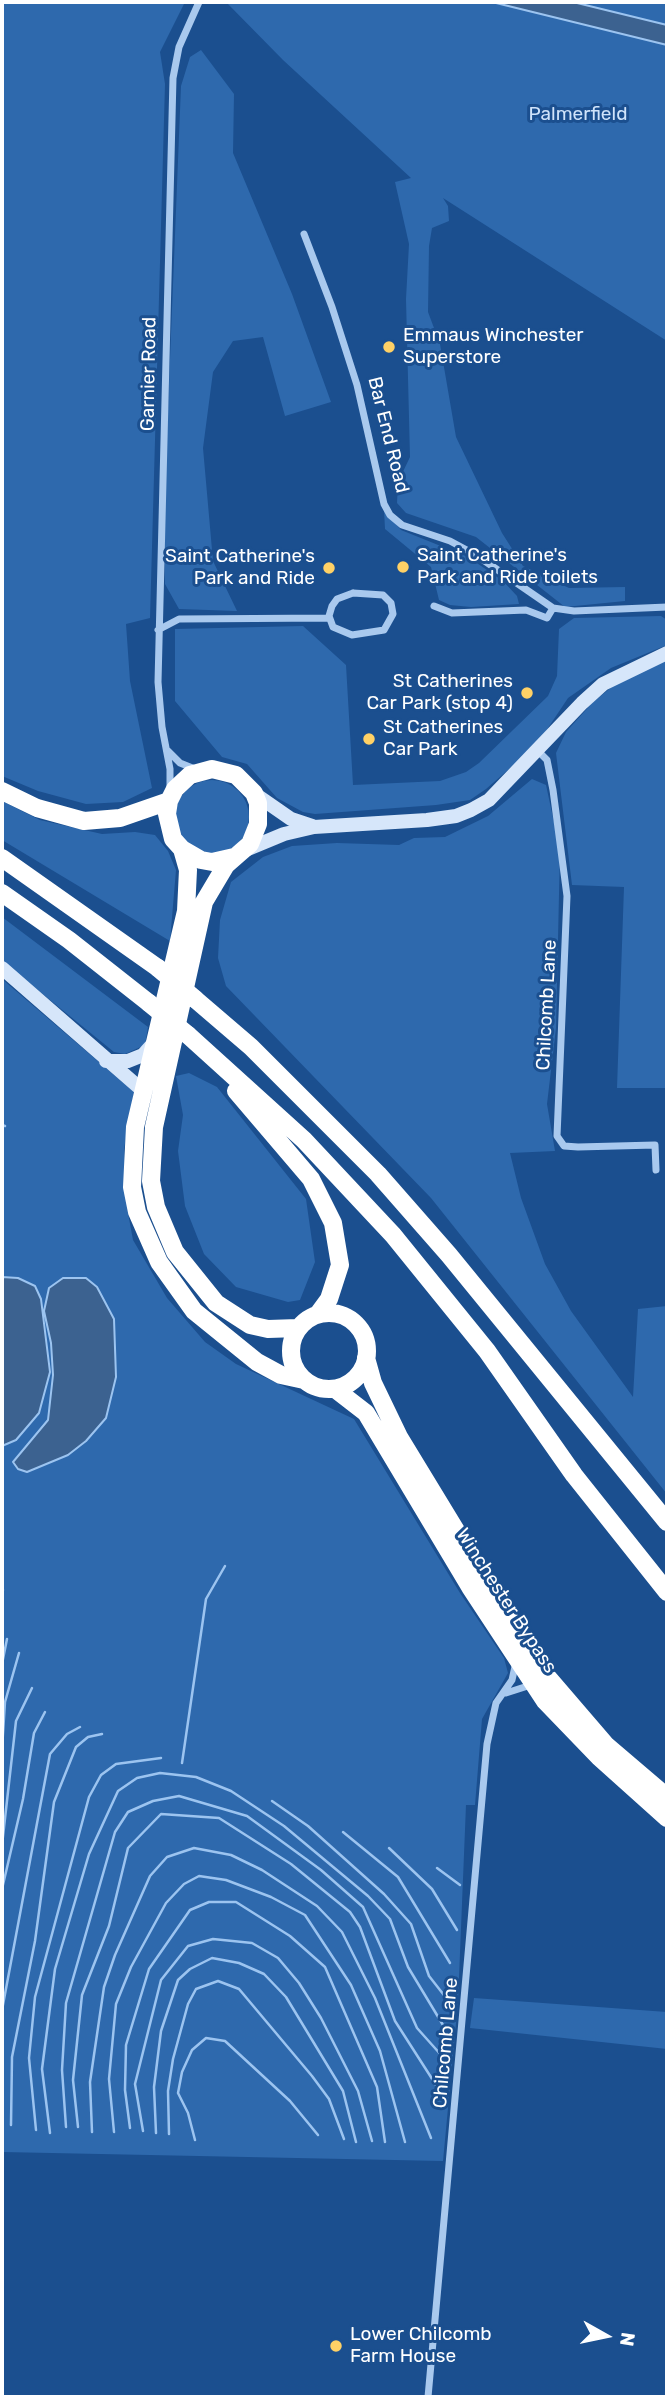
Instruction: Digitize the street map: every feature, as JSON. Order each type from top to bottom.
[{"type":"highway","points":[[2,791],[37,808],[84,821],[120,818],[169,799],[182,781],[200,771],[225,770],[236,775],[254,793],[258,803],[258,824],[250,844],[214,881],[204,902],[191,949],[154,1127],[151,1181],[156,1207],[175,1252],[216,1303],[250,1325],[268,1329],[298,1328]]},
{"type":"highway","points":[[169,799],[168,827],[182,849],[188,870],[186,911],[142,1090],[132,1158],[132,1187],[137,1212],[159,1262],[194,1311],[229,1342],[281,1376],[335,1389],[355,1378],[366,1358],[367,1345],[354,1322],[331,1313],[318,1314]]},
{"type":"highway","points":[[182,849],[191,856],[212,862],[238,854]]},
{"type":"highway","points":[[2,858],[158,968],[260,1056],[386,1184],[498,1313],[667,1522]]},
{"type":"highway","points":[[2,893],[69,940],[149,1003],[304,1140],[393,1236],[487,1351],[575,1475],[667,1592]]},
{"type":"highway","points":[[188,1035],[295,1158],[326,1204],[334,1223],[340,1265],[329,1299],[318,1314],[298,1328],[293,1338],[292,1361],[304,1380]]},
{"type":"highway","name":"Winchester Bypass","points":[[366,1358],[373,1383],[399,1437],[539,1667],[606,1745],[667,1797]]},
{"type":"highway","name":"Winchester Bypass","points":[[335,1389],[366,1413],[535,1686],[568,1727],[667,1818]]},
{"type":"main road","points":[[238,854],[284,834],[314,827],[456,816],[489,800],[603,684],[667,653]]},
{"type":"main road","points":[[254,793],[291,819],[314,827]]},
{"type":"main road","points":[[2,968],[142,1090]]},
{"type":"main road","points":[[106,1061],[128,1061],[143,1055],[152,1045]]},
{"type":"street","name":"Garnier Road","points":[[169,799],[168,750],[159,703],[158,631],[173,78],[179,47],[198,2]]},
{"type":"street","name":"Bar End Road","points":[[304,234],[332,307],[357,386],[384,504],[390,516],[402,525],[450,541],[476,555],[552,608]]},
{"type":"street","points":[[362,592],[383,595],[391,603],[393,614],[384,630],[362,635],[338,632],[329,618],[337,599],[362,592]]},
{"type":"street","points":[[434,606],[452,613],[526,611],[547,618],[552,608],[574,611],[667,607]]},
{"type":"street","points":[[158,631],[178,619],[329,618]]},
{"type":"street","points":[[168,750],[180,764],[200,771]]},
{"type":"street","name":"Chilcomb Lane","points":[[538,751],[547,760],[553,790],[567,896],[557,1136],[564,1146],[655,1144],[656,1170]]},
{"type":"street","name":"Chilcomb Lane","points":[[428,2397],[487,1744],[491,1721],[502,1694],[512,1680],[517,1659]]},
{"type":"street","points":[[502,1694],[520,1686],[535,1686]]},
{"type":"green space","points":[[2,2],[185,2],[160,52],[165,84],[150,618],[126,624],[130,681],[152,788],[123,802],[86,804],[38,791],[2,776]]},
{"type":"green space","name":"Palmerfield","points":[[226,2],[492,2],[667,45],[667,341],[443,198],[448,206],[449,221],[432,228],[429,246],[428,312],[440,344],[456,437],[502,533],[523,566],[569,588],[625,587],[625,601],[565,607],[476,537],[406,513],[397,503],[398,482],[410,457],[406,299],[409,244],[395,182],[411,178],[283,60]]},
{"type":"green space","points":[[573,2],[667,2],[667,25]]},
{"type":"green space","points":[[201,50],[234,94],[233,153],[292,294],[331,402],[285,416],[263,337],[233,341],[213,372],[203,448],[213,561],[237,611],[179,609],[165,584],[164,508],[181,86],[190,57]]},
{"type":"green space","points":[[384,510],[401,530],[468,557],[503,581],[517,596],[519,604],[471,607],[450,605],[439,600],[431,567],[385,529]]},
{"type":"green space","points":[[661,616],[667,620],[667,645],[611,668],[568,698],[546,731],[516,763],[470,800],[315,814],[303,812],[277,798],[247,764],[222,757],[175,701],[175,629],[303,626],[346,665],[353,785],[440,781],[466,772],[479,763],[548,696],[557,676],[559,629],[574,618]]},
{"type":"green space","points":[[667,660],[667,1088],[617,1088],[624,887],[572,885],[556,753],[566,732],[593,702],[628,674]]},
{"type":"green space","points":[[532,779],[546,785],[560,850],[556,1028],[547,1104],[555,1151],[510,1153],[521,1198],[545,1264],[571,1311],[633,1397],[638,1309],[667,1306],[667,1494],[431,1198],[226,986],[218,958],[220,920],[231,882],[263,857],[292,846],[337,843],[399,845],[414,838],[445,837],[488,816]]},
{"type":"green space","points":[[212,780],[233,786],[243,796],[249,817],[243,838],[233,848],[212,854],[191,848],[181,838],[175,817],[181,796],[191,786]]},
{"type":"green space","points":[[2,801],[40,820],[102,834],[135,832],[155,835],[168,851],[176,870],[170,941],[2,840]]},
{"type":"green space","points":[[2,917],[148,1027],[145,1045],[125,1054],[114,1052],[2,961]]},
{"type":"green space","points":[[2,979],[134,1092],[124,1149],[128,1213],[133,1240],[167,1298],[205,1342],[236,1364],[354,1419],[460,1593],[504,1658],[508,1673],[482,1719],[475,1805],[466,1805],[458,2002],[443,2161],[2,2152]]},
{"type":"green space","points":[[189,1073],[217,1087],[306,1199],[315,1262],[300,1300],[288,1302],[236,1287],[204,1254],[185,1206],[178,1151],[183,1115],[176,1076]]},
{"type":"green space","points":[[474,1998],[667,2012],[667,2049],[470,2028]]},
{"type":"shaded area","points":[[492,2],[573,2],[667,25],[667,45]]},
{"type":"shaded area","points":[[2,1277],[18,1278],[35,1286],[41,1299],[50,1372],[39,1413],[16,1440],[2,1446]]},
{"type":"shaded area","points":[[63,1278],[86,1278],[97,1287],[114,1319],[116,1377],[106,1418],[86,1441],[68,1455],[27,1472],[18,1469],[13,1462],[48,1420],[53,1375],[51,1343],[44,1311],[49,1288]]},
{"type":"waterway","points":[[182,1763],[206,1599],[225,1566]]},
{"type":"waterway","points":[[2,1664],[7,1639]]},
{"type":"waterway","points":[[2,1749],[5,1702],[19,1653]]},
{"type":"waterway","points":[[2,1845],[16,1721],[32,1688]]},
{"type":"waterway","points":[[2,1889],[23,1799],[34,1733],[45,1712]]},
{"type":"waterway","points":[[2,2010],[50,1754],[67,1734],[80,1727]]},
{"type":"waterway","points":[[11,2125],[12,2057],[35,1941],[54,1802],[76,1747],[88,1737],[102,1734]]},
{"type":"waterway","points":[[36,2130],[29,2058],[35,1997],[89,1797],[101,1775],[116,1764],[161,1758]]},
{"type":"waterway","points":[[50,2133],[42,2069],[55,1969],[89,1854],[118,1791],[137,1778],[160,1773],[196,1777],[231,1791],[284,1826],[368,1896],[390,1919],[408,1967],[446,2030]]},
{"type":"waterway","points":[[66,2127],[62,2070],[66,2003],[115,1832],[128,1812],[153,1801],[179,1796],[247,1816],[321,1870],[363,1907],[417,2028],[442,2056]]},
{"type":"waterway","points":[[272,1801],[308,1826],[384,1894],[411,1924],[429,1976],[447,1999]]},
{"type":"waterway","points":[[78,2127],[73,2080],[82,1995],[109,1926],[128,1848],[161,1814],[219,1818],[291,1864],[350,1912],[360,1927],[395,2021],[436,2085]]},
{"type":"waterway","points":[[343,1832],[398,1877],[450,1963]]},
{"type":"waterway","points":[[92,2132],[90,2082],[104,1987],[115,1955],[150,1876],[167,1857],[194,1848],[231,1855],[262,1870],[317,1906],[342,1932],[375,1998],[431,2138]]},
{"type":"waterway","points":[[389,1848],[432,1889],[457,1930]]},
{"type":"waterway","points":[[437,1868],[460,1885]]},
{"type":"waterway","points":[[114,2132],[109,2079],[116,2004],[131,1967],[166,1903],[184,1884],[199,1876],[226,1880],[271,1897],[305,1915],[351,1985],[380,2051],[405,2142]]},
{"type":"waterway","points":[[130,2128],[125,2090],[126,2045],[149,1969],[190,1910],[209,1902],[236,1902],[290,1936],[325,1967],[377,2087],[385,2142]]},
{"type":"waterway","points":[[143,2131],[135,2084],[161,1980],[188,1946],[213,1939],[252,1943],[278,1958],[299,1983],[321,2018],[358,2091],[372,2141]]},
{"type":"waterway","points":[[156,2133],[154,2087],[161,2031],[178,1980],[190,1969],[212,1958],[239,1963],[264,1974],[286,1997],[343,2091],[356,2142]]},
{"type":"waterway","points":[[169,2134],[168,2091],[173,2059],[188,2004],[196,1989],[218,1981],[239,1989],[312,2076],[329,2099],[344,2139]]},
{"type":"waterway","points":[[195,2140],[188,2113],[178,2093],[182,2072],[192,2050],[206,2038],[225,2041],[290,2101],[318,2135]]},
{"type":"place","name":"Emmaus Winchester Superstore","points":[[389,347]]},
{"type":"place","name":"Saint Catherine's Park and Ride toilets","points":[[403,567]]},
{"type":"place","name":"Saint Catherine's Park and Ride","points":[[329,568]]},
{"type":"place","name":"St Catherines Car Park (stop 4)","points":[[527,693]]},
{"type":"place","name":"St Catherines Car Park","points":[[369,739]]},
{"type":"place","name":"Lower Chilcomb Farm House","points":[[336,2346]]}]
